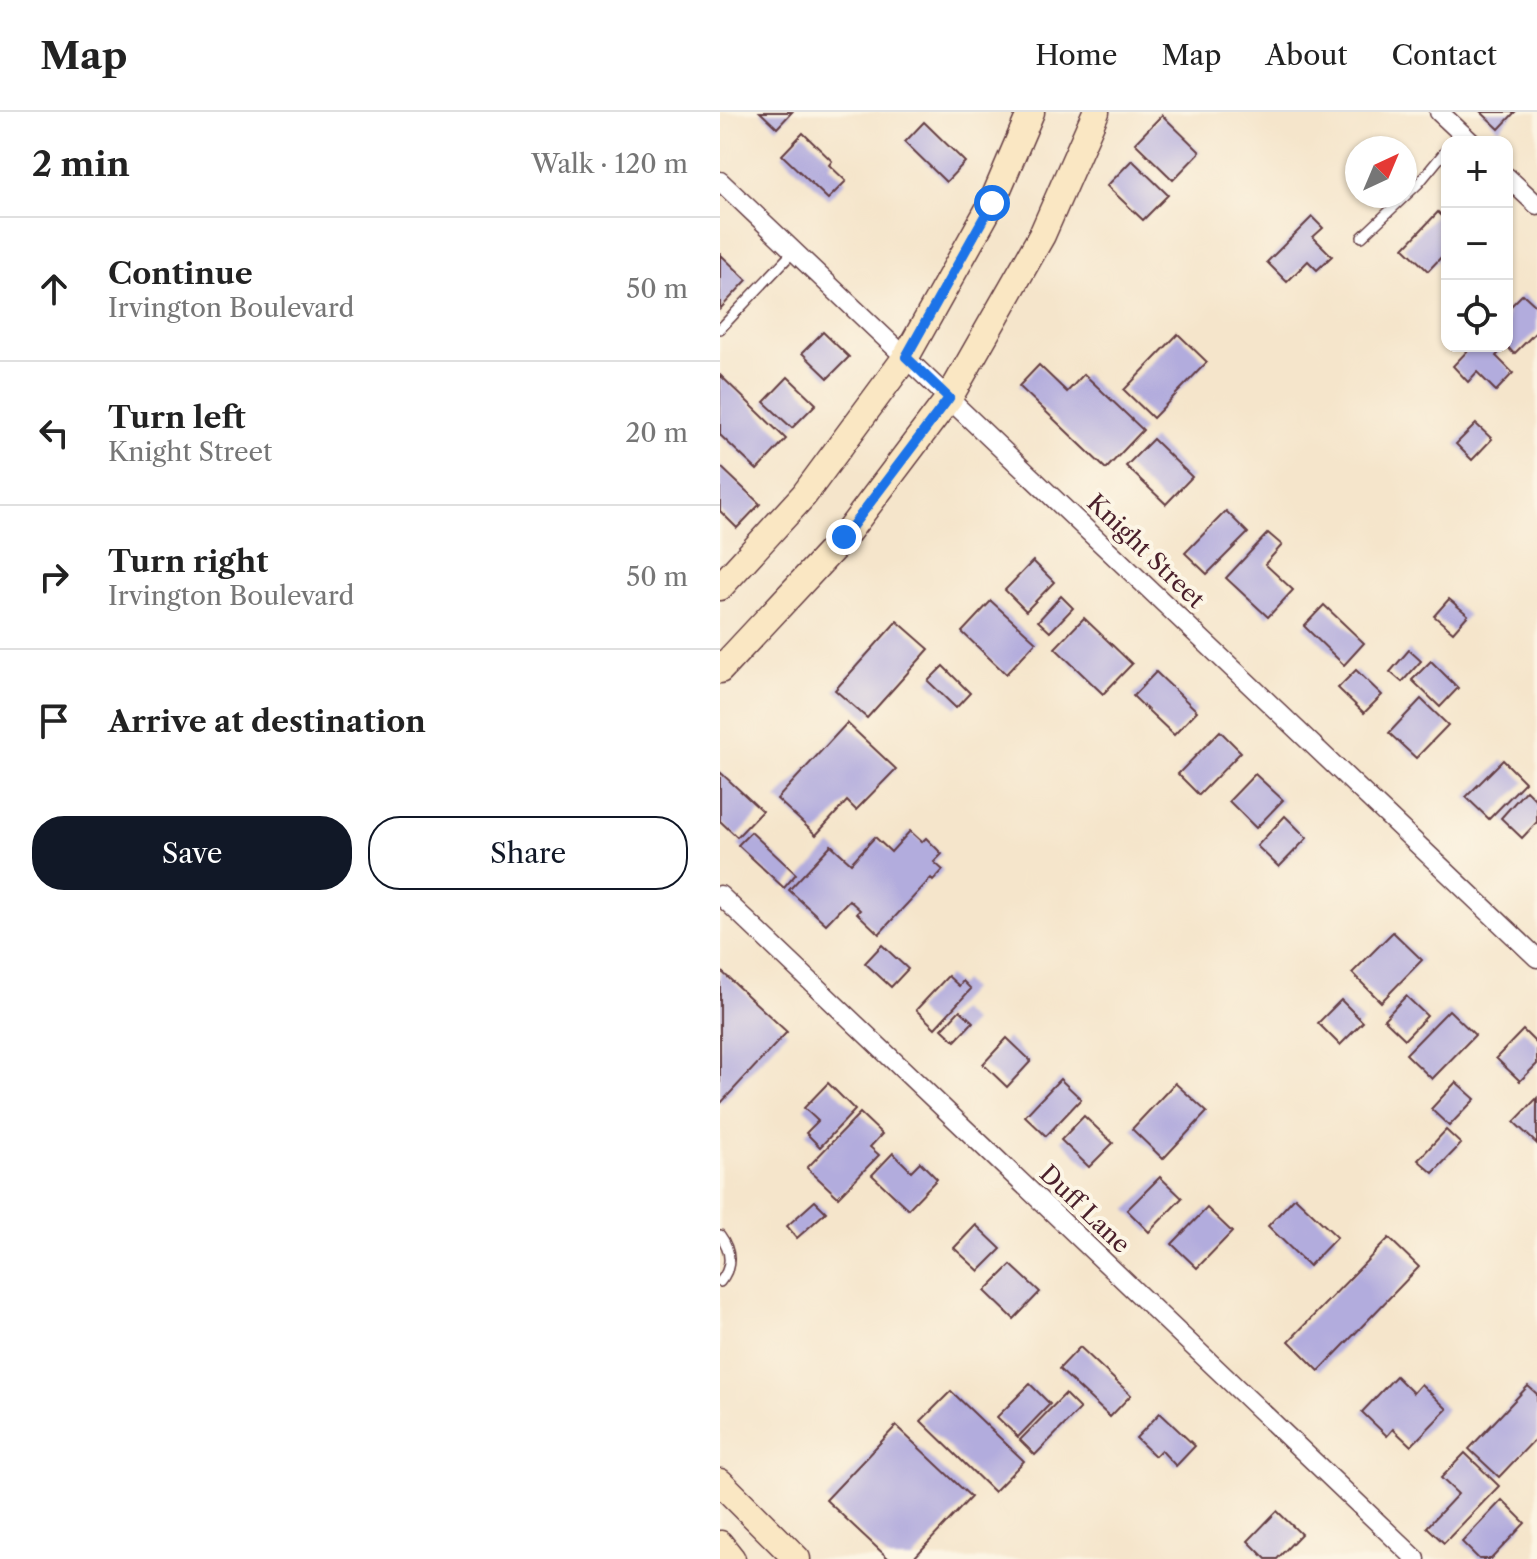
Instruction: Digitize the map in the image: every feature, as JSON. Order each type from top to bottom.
[{"type":"main road","points":[[720,587],[804,495],[906,357],[992,203],[1031,112]]},
{"type":"main road","points":[[720,670],[844,537],[949,398],[1042,235],[1096,112]]},
{"type":"main road","points":[[720,1482],[797,1559]]},
{"type":"main road","points":[[720,1544],[732,1559]]},
{"type":"street","points":[[1439,112],[1459,136]]},
{"type":"street","name":"Knight Street","points":[[720,181],[1537,958]]},
{"type":"street","points":[[1513,183],[1537,205]]},
{"type":"street","name":"Duff Lane","points":[[720,895],[1416,1559]]},
{"type":"lane","points":[[1362,237],[1419,183],[1441,156]]},
{"type":"lane","points":[[720,329],[794,251]]},
{"type":"lane","points":[[720,1235],[731,1258],[720,1282]]},
{"type":"building","points":[[760,112],[792,112],[777,128]]},
{"type":"building","points":[[1481,112],[1515,112],[1499,129]]},
{"type":"building","points":[[1162,115],[1200,152],[1173,180],[1135,143]]},
{"type":"building","points":[[924,122],[965,162],[946,182],[905,142]]},
{"type":"building","points":[[803,133],[832,161],[829,165],[846,181],[828,199],[782,155]]},
{"type":"building","points":[[1132,160],[1168,195],[1143,220],[1107,186]]},
{"type":"building","points":[[1438,212],[1441,215],[1441,257],[1428,271],[1404,248]]},
{"type":"building","points":[[1312,217],[1323,228],[1313,237],[1332,256],[1317,270],[1308,261],[1287,282],[1267,262]]},
{"type":"building","points":[[720,254],[747,280],[720,309]]},
{"type":"building","points":[[1523,294],[1537,307],[1537,331],[1514,354],[1512,352],[1513,304]]},
{"type":"building","points":[[823,332],[849,357],[828,378],[802,353]]},
{"type":"building","points":[[1178,334],[1207,362],[1153,418],[1124,390]]},
{"type":"building","points":[[1466,352],[1500,352],[1496,356],[1513,373],[1496,391],[1477,372],[1468,382],[1453,366]]},
{"type":"building","points":[[1039,365],[1067,392],[1084,374],[1143,430],[1106,469],[1019,386]]},
{"type":"building","points":[[720,375],[786,439],[757,470],[720,435]]},
{"type":"building","points":[[788,377],[816,404],[792,428],[764,402]]},
{"type":"building","points":[[1476,424],[1492,439],[1472,460],[1456,444]]},
{"type":"building","points":[[1153,439],[1192,477],[1166,504],[1126,466]]},
{"type":"building","points":[[720,466],[760,504],[737,528],[720,511]]},
{"type":"building","points":[[1226,511],[1248,533],[1207,574],[1185,553]]},
{"type":"building","points":[[1268,533],[1282,545],[1265,564],[1293,590],[1268,617],[1226,578]]},
{"type":"building","points":[[1033,561],[1054,582],[1026,611],[1005,590]]},
{"type":"building","points":[[1061,596],[1073,608],[1050,632],[1038,621]]},
{"type":"building","points":[[1449,599],[1468,615],[1453,632],[1434,616]]},
{"type":"building","points":[[991,601],[1036,642],[1006,674],[962,632]]},
{"type":"building","points":[[1324,605],[1364,643],[1344,665],[1304,626]]},
{"type":"building","points":[[1084,618],[1132,664],[1103,694],[1055,648]]},
{"type":"building","points":[[897,621],[929,649],[867,718],[835,690]]},
{"type":"building","points":[[1409,650],[1421,661],[1402,682],[1390,672]]},
{"type":"building","points":[[1431,661],[1458,688],[1440,707],[1412,680]]},
{"type":"building","points":[[943,666],[970,693],[956,708],[928,681]]},
{"type":"building","points":[[1356,670],[1382,695],[1364,713],[1338,688]]},
{"type":"building","points":[[1156,672],[1197,711],[1174,735],[1133,696]]},
{"type":"building","points":[[1421,699],[1448,725],[1416,758],[1389,733]]},
{"type":"building","points":[[847,723],[896,769],[856,810],[847,801],[816,835],[777,799]]},
{"type":"building","points":[[1220,731],[1241,752],[1199,795],[1178,774]]},
{"type":"building","points":[[1503,760],[1525,782],[1489,819],[1466,797]]},
{"type":"building","points":[[720,772],[762,811],[737,837],[720,821]]},
{"type":"building","points":[[1255,774],[1283,800],[1256,828],[1229,801]]},
{"type":"building","points":[[1526,790],[1537,801],[1537,822],[1522,838],[1501,818]]},
{"type":"building","points":[[1285,816],[1307,838],[1279,867],[1257,846]]},
{"type":"building","points":[[910,831],[922,842],[926,838],[942,854],[934,862],[943,870],[933,881],[931,878],[879,934],[857,913],[860,910],[849,900],[826,924],[789,890],[831,845],[851,863],[875,837],[891,852]]},
{"type":"building","points":[[751,832],[796,874],[784,888],[738,845]]},
{"type":"building","points":[[1393,932],[1422,960],[1381,1002],[1352,973]]},
{"type":"building","points":[[882,945],[908,969],[891,987],[865,963]]},
{"type":"building","points":[[720,970],[787,1032],[720,1104]]},
{"type":"building","points":[[948,976],[959,986],[963,981],[971,989],[935,1028],[916,1010]]},
{"type":"building","points":[[1406,996],[1427,1016],[1405,1039],[1384,1019]]},
{"type":"building","points":[[1341,1000],[1363,1022],[1340,1045],[1318,1023]]},
{"type":"building","points":[[960,1010],[973,1022],[955,1041],[942,1029]]},
{"type":"building","points":[[1449,1010],[1475,1035],[1432,1079],[1406,1054]]},
{"type":"building","points":[[1523,1030],[1537,1044],[1537,1064],[1520,1081],[1496,1058]]},
{"type":"building","points":[[1007,1038],[1031,1061],[1007,1087],[983,1064]]},
{"type":"building","points":[[1060,1079],[1081,1099],[1046,1136],[1025,1116]]},
{"type":"building","points":[[1456,1082],[1475,1099],[1449,1126],[1431,1109]]},
{"type":"building","points":[[828,1083],[855,1110],[820,1147],[806,1133],[818,1121],[804,1108]]},
{"type":"building","points":[[1175,1083],[1207,1112],[1163,1159],[1132,1129]]},
{"type":"building","points":[[1537,1098],[1537,1144],[1514,1122]]},
{"type":"building","points":[[860,1113],[882,1134],[870,1147],[879,1155],[838,1197],[807,1168]]},
{"type":"building","points":[[1084,1116],[1113,1143],[1089,1167],[1061,1140]]},
{"type":"building","points":[[1446,1130],[1461,1144],[1433,1173],[1418,1160]]},
{"type":"building","points":[[893,1153],[911,1171],[920,1162],[937,1179],[908,1209],[872,1175]]},
{"type":"building","points":[[1160,1177],[1182,1198],[1149,1232],[1127,1210]]},
{"type":"building","points":[[1295,1197],[1337,1237],[1309,1266],[1268,1226]]},
{"type":"building","points":[[815,1201],[826,1212],[797,1238],[787,1226]]},
{"type":"building","points":[[1207,1208],[1232,1232],[1197,1268],[1172,1244]]},
{"type":"building","points":[[976,1225],[1001,1249],[979,1271],[954,1248]]},
{"type":"building","points":[[1389,1238],[1419,1267],[1319,1371],[1289,1341]]},
{"type":"building","points":[[1011,1265],[1040,1292],[1014,1319],[985,1291]]},
{"type":"building","points":[[1080,1347],[1131,1395],[1110,1417],[1059,1369]]},
{"type":"building","points":[[1396,1376],[1413,1393],[1421,1384],[1447,1409],[1411,1446],[1393,1429],[1387,1436],[1362,1412]]},
{"type":"building","points":[[1030,1384],[1050,1404],[1018,1437],[997,1417]]},
{"type":"building","points":[[1528,1386],[1537,1394],[1537,1437],[1499,1477],[1469,1449]]},
{"type":"building","points":[[951,1391],[1024,1461],[994,1492],[921,1421]]},
{"type":"building","points":[[1065,1394],[1080,1409],[1035,1455],[1020,1440]]},
{"type":"building","points":[[1160,1413],[1195,1446],[1176,1466],[1161,1450],[1155,1456],[1136,1438]]},
{"type":"building","points":[[896,1426],[971,1497],[913,1559],[889,1559],[826,1500]]},
{"type":"building","points":[[1465,1453],[1499,1486],[1444,1543],[1427,1527],[1458,1494],[1441,1478]]},
{"type":"building","points":[[1502,1500],[1525,1523],[1491,1559],[1479,1559],[1462,1542]]},
{"type":"building","points":[[1277,1511],[1301,1534],[1277,1559],[1266,1559],[1248,1541]]},
{"type":"route","points":[[844,537],[949,398],[906,357],[992,203]]}]
